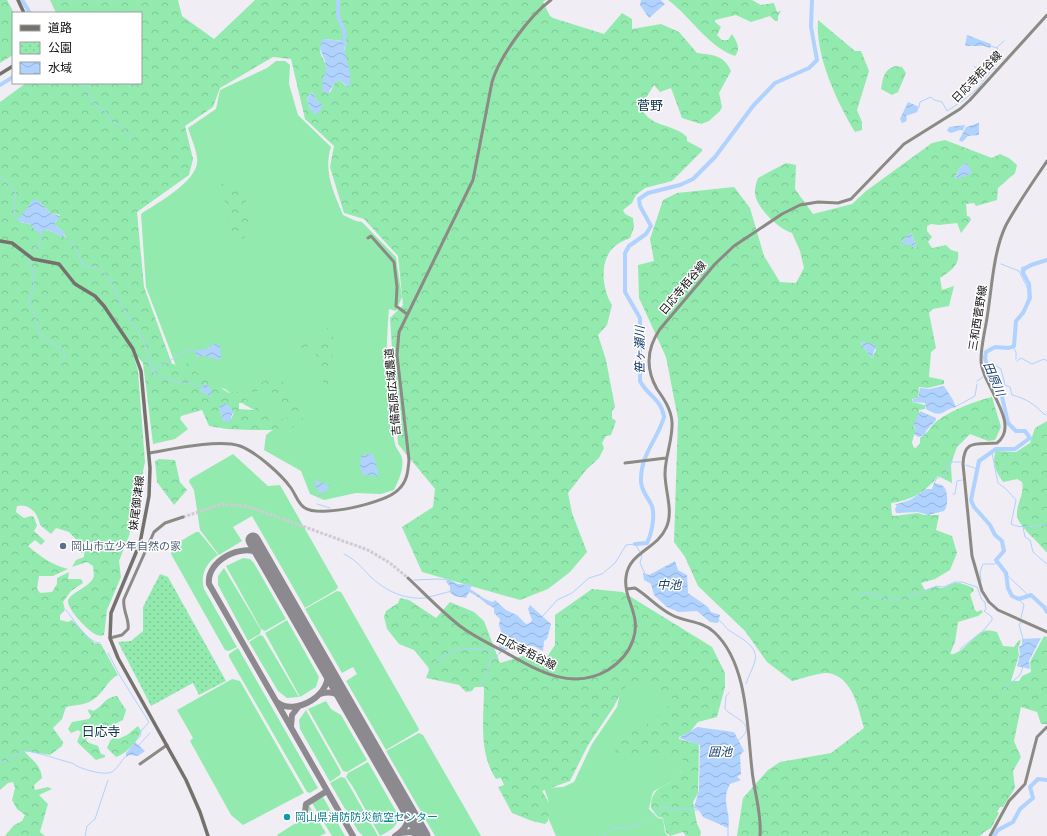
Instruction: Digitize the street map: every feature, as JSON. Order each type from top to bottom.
[{"type":"main road","points":[[18,0],[24,12]]},
{"type":"main road","name":"吉備高原広域農道","points":[[149,453],[219,444],[239,446],[254,454],[281,477],[291,488],[302,506],[314,511],[350,507],[375,502],[394,494],[402,486],[408,469],[397,348],[399,332],[473,180],[496,68],[536,12],[550,0]]},
{"type":"main road","name":"日応寺栢谷線","points":[[408,578],[461,627],[519,660],[548,674],[568,679],[590,677],[611,667],[627,652],[635,635],[636,618],[627,589],[627,572],[633,560],[664,533],[668,520],[665,475],[666,458],[671,436],[672,422],[668,406],[650,375],[649,358],[650,348],[660,329],[715,264],[734,246],[792,208],[809,203],[838,203],[851,199],[901,147],[970,100],[1047,15]]},
{"type":"main road","points":[[0,74],[12,67]]},
{"type":"main road","name":"三和西菅野線","points":[[1047,161],[1016,207],[1004,232],[996,263],[989,308],[982,365],[1002,414],[1006,431],[997,443],[976,443],[971,445],[965,453],[963,464],[972,556],[982,591],[989,602],[998,610],[1047,632]]},
{"type":"main road","points":[[368,238],[371,236],[394,262],[398,287],[396,306],[407,314]]},
{"type":"main road","name":"妹尾御津線","points":[[0,241],[14,244],[33,259],[59,264],[75,284],[95,296],[104,306],[133,349],[140,366],[149,453],[150,485],[145,524],[135,557],[113,605],[110,622],[110,638],[118,658],[194,796],[208,836]]},
{"type":"main road","points":[[625,463],[666,458]]},
{"type":"main road","points":[[110,638],[122,635],[128,630],[128,624],[123,607],[124,599],[152,535],[165,523],[183,517]]},
{"type":"main road","points":[[627,589],[635,588],[673,616],[712,630],[719,637],[734,661],[740,679],[748,723],[752,773],[760,816],[760,836]]},
{"type":"main road","points":[[990,836],[1009,801],[1025,784],[1037,737],[1047,728]]},
{"type":"main road","points":[[140,764],[167,745]]},
{"type":"green space","points":[[0,0],[7,0],[13,12],[12,12],[12,56],[0,63]]},
{"type":"green space","points":[[50,0],[178,0],[182,16],[214,39],[255,0],[546,0],[543,2],[550,16],[553,18],[604,34],[622,13],[632,19],[632,29],[661,24],[679,32],[697,53],[713,55],[725,62],[731,71],[719,93],[722,107],[720,111],[709,121],[701,124],[682,118],[671,88],[660,92],[654,85],[644,101],[642,110],[646,116],[657,123],[675,129],[687,137],[687,141],[702,149],[702,151],[672,181],[645,188],[636,195],[632,203],[623,210],[625,214],[633,218],[634,227],[630,238],[614,247],[606,259],[604,267],[604,283],[612,305],[607,325],[598,335],[606,360],[615,407],[612,411],[612,418],[616,421],[611,435],[606,436],[602,443],[604,448],[599,458],[586,470],[568,493],[572,513],[587,552],[570,572],[548,589],[520,600],[422,572],[402,527],[433,507],[435,489],[398,444],[390,318],[403,305],[398,256],[364,219],[344,213],[330,167],[334,146],[305,119],[291,59],[273,57],[220,88],[213,107],[185,126],[193,159],[189,175],[137,212],[144,287],[172,364],[178,367],[185,367],[187,363],[193,365],[197,373],[229,393],[247,390],[268,379],[280,378],[301,409],[303,421],[294,423],[290,421],[282,411],[276,395],[269,391],[259,391],[247,393],[245,398],[248,401],[247,403],[239,403],[239,409],[253,410],[259,406],[266,408],[296,428],[289,427],[270,430],[252,430],[227,429],[209,426],[202,410],[181,416],[180,419],[188,429],[175,439],[153,444],[143,363],[132,350],[138,371],[145,462],[129,536],[119,561],[121,577],[107,610],[104,635],[101,636],[92,632],[78,619],[71,609],[68,601],[72,595],[89,584],[94,576],[93,566],[87,562],[72,567],[76,560],[84,557],[84,553],[81,553],[82,546],[69,532],[56,528],[51,534],[40,525],[35,513],[32,510],[25,506],[17,506],[16,512],[24,518],[31,516],[34,517],[37,526],[34,531],[45,541],[41,545],[35,540],[28,546],[47,560],[68,569],[53,576],[39,576],[37,589],[40,593],[52,592],[57,584],[57,578],[69,572],[68,579],[81,579],[83,583],[71,591],[63,602],[65,610],[60,615],[60,620],[68,622],[72,620],[94,643],[101,644],[118,675],[114,677],[99,695],[91,701],[66,707],[62,719],[53,728],[63,742],[62,746],[50,755],[24,751],[36,763],[41,773],[42,778],[34,785],[35,790],[48,787],[52,789],[39,795],[48,804],[40,832],[45,836],[5,836],[14,825],[22,821],[25,815],[17,809],[12,800],[15,788],[13,782],[8,783],[0,790],[0,102],[25,84],[142,84],[142,12],[56,12]],"holes":[[[323,39],[345,41],[346,43],[344,53],[348,80],[346,86],[340,80],[335,82],[330,93],[323,86],[326,73],[326,65],[320,51]],[[312,92],[317,101],[322,105],[316,114],[310,109],[307,98]],[[40,202],[50,213],[60,215],[55,224],[67,238],[45,230],[43,230],[41,234],[29,224],[20,222]],[[219,407],[234,413],[231,419],[223,421]]]},
{"type":"green space","points":[[668,0],[752,0],[761,5],[774,3],[777,12],[781,11],[778,16],[778,21],[775,21],[770,16],[751,22],[736,15],[715,20],[715,22],[721,27],[717,35],[722,40],[728,40],[732,34],[738,45],[738,50],[735,56],[716,45]]},
{"type":"green space","points":[[818,20],[855,51],[861,51],[869,71],[857,110],[862,122],[862,130],[855,132],[841,107],[829,78],[820,48]]},
{"type":"green space","points":[[276,61],[285,61],[290,65],[289,84],[298,115],[331,147],[328,165],[329,173],[333,190],[343,215],[362,222],[396,257],[402,297],[396,311],[389,309],[387,377],[392,427],[396,446],[402,458],[402,470],[394,490],[381,494],[356,493],[324,500],[310,494],[301,471],[264,450],[266,435],[280,424],[245,405],[225,389],[217,387],[176,366],[146,287],[141,214],[176,190],[192,174],[196,166],[197,158],[195,147],[188,128],[216,109],[220,90],[267,68]]},
{"type":"green space","points":[[895,66],[902,67],[906,73],[898,92],[892,95],[881,89],[882,81],[886,72]]},
{"type":"green space","points":[[945,140],[992,158],[1000,154],[1009,158],[1017,165],[1015,173],[998,188],[997,200],[976,206],[974,203],[966,204],[967,216],[970,217],[971,220],[961,233],[957,223],[939,225],[931,224],[927,226],[927,231],[932,237],[928,242],[932,248],[946,245],[951,250],[958,252],[958,257],[954,268],[940,278],[942,290],[954,286],[949,306],[933,309],[929,313],[936,348],[931,352],[929,377],[944,380],[944,384],[928,388],[919,387],[918,398],[912,399],[912,402],[925,405],[925,409],[919,410],[919,415],[913,427],[916,429],[912,442],[913,447],[916,448],[920,443],[920,438],[935,423],[949,413],[963,406],[992,397],[1001,427],[995,440],[988,441],[970,434],[957,447],[954,455],[951,465],[952,483],[938,476],[928,487],[917,495],[905,500],[891,503],[892,515],[918,513],[924,515],[939,515],[936,530],[952,536],[957,553],[950,570],[935,579],[921,583],[925,590],[936,586],[943,588],[954,583],[964,584],[973,588],[974,591],[970,594],[975,610],[977,612],[981,610],[983,612],[978,616],[958,622],[955,642],[950,654],[954,654],[963,649],[984,631],[997,632],[1003,646],[1014,647],[1019,640],[1021,641],[1018,648],[1019,655],[1011,681],[1019,681],[1022,676],[1031,672],[1030,662],[1044,636],[1047,637],[1047,724],[1041,724],[1037,712],[1021,707],[1014,741],[1021,757],[1013,771],[1015,788],[1003,807],[1000,807],[997,812],[999,813],[991,828],[980,836],[737,836],[743,798],[768,770],[780,762],[831,753],[864,728],[857,703],[849,687],[843,680],[825,673],[792,681],[767,662],[745,631],[698,586],[685,557],[674,542],[678,419],[666,357],[639,298],[638,265],[654,261],[650,239],[663,200],[677,193],[734,187],[750,208],[764,256],[780,282],[796,283],[804,268],[800,251],[792,233],[780,227],[762,209],[755,196],[758,178],[786,163],[796,165],[795,189],[813,214],[852,204],[866,191],[932,143]],"holes":[[[966,162],[971,173],[955,178],[959,169]],[[911,233],[917,248],[905,243],[901,246],[903,240]],[[864,342],[873,345],[876,350],[872,358],[860,343]]]},
{"type":"green space","points":[[222,183],[231,189],[239,186],[245,197],[247,203],[249,233],[243,239],[230,240],[226,204],[219,191]]},
{"type":"green space","points":[[327,320],[333,335],[333,351],[330,383],[324,386],[322,374],[315,371],[310,363],[318,351],[312,345],[298,350],[307,339],[325,343],[328,337],[328,329],[324,321]]},
{"type":"green space","points":[[1047,421],[1046,552],[1025,530],[1017,516],[1023,486],[1022,482],[1017,479],[1003,482],[997,471],[994,459],[996,451],[1016,452],[1030,443],[1035,428]]},
{"type":"green space","points":[[233,454],[268,486],[280,485],[338,587],[336,590],[305,608],[252,516],[233,527],[242,541],[219,555],[200,530],[194,490],[189,482],[190,479]]},
{"type":"green space","points":[[159,459],[175,460],[180,482],[187,490],[174,505],[157,482],[155,461]]},
{"type":"green space","points":[[196,532],[199,532],[218,555],[207,566],[203,584],[204,589],[237,647],[229,651],[225,650],[171,554],[174,545]]},
{"type":"green space","points":[[243,558],[250,559],[254,563],[286,619],[265,631],[261,629],[226,566]]},
{"type":"green space","points":[[224,568],[261,630],[260,634],[248,641],[218,585],[218,576]]},
{"type":"green space","points":[[160,574],[168,577],[226,681],[199,695],[193,683],[151,706],[118,642],[131,641],[143,631],[143,607]]},
{"type":"green space","points":[[592,589],[623,592],[712,647],[725,673],[725,687],[717,717],[698,722],[689,733],[679,737],[679,739],[698,744],[699,746],[698,793],[693,802],[697,824],[701,832],[700,836],[686,836],[683,832],[670,836],[666,832],[663,818],[658,817],[651,808],[652,799],[656,791],[671,782],[680,774],[683,768],[683,760],[671,756],[661,760],[647,755],[635,754],[621,760],[614,748],[619,742],[630,734],[661,714],[669,705],[675,702],[674,698],[669,698],[649,684],[632,684],[623,689],[613,708],[588,745],[570,781],[542,791],[550,804],[548,821],[545,824],[532,821],[512,813],[498,787],[504,785],[501,778],[496,779],[490,769],[484,746],[483,734],[484,687],[475,687],[472,691],[466,692],[459,685],[426,678],[429,670],[428,667],[414,650],[399,644],[387,629],[384,617],[386,611],[398,603],[400,598],[409,600],[436,618],[450,602],[474,612],[484,621],[500,663],[523,656],[547,657],[555,645],[555,615]]},
{"type":"green space","points":[[337,591],[341,592],[419,729],[386,750],[346,681],[357,674],[353,667],[342,673],[305,609]]},
{"type":"green space","points":[[287,620],[319,677],[316,687],[300,697],[265,633]]},
{"type":"green space","points":[[260,635],[263,636],[299,697],[287,698],[278,691],[249,642]]},
{"type":"green space","points":[[238,648],[318,788],[310,793],[307,792],[229,657],[229,654]]},
{"type":"green space","points":[[680,675],[673,728],[686,763],[678,778],[654,791],[649,809],[658,818],[663,819],[665,832],[668,836],[556,836],[547,812],[549,802],[544,788],[563,787],[574,782],[592,744],[617,707],[619,698],[617,680],[649,682],[667,696]]},
{"type":"green space","points":[[232,679],[240,681],[304,793],[243,825],[231,815],[190,741],[193,738],[177,710]]},
{"type":"green space","points":[[117,696],[126,710],[123,720],[86,739],[87,742],[98,746],[101,754],[105,755],[105,757],[96,760],[77,742],[81,732],[78,730],[71,733],[68,729],[72,722],[89,719],[91,716],[88,711],[89,709],[93,711],[109,698]]},
{"type":"green space","points":[[326,701],[331,709],[341,715],[367,760],[347,772],[343,771],[308,709]]},
{"type":"green space","points":[[306,710],[341,772],[340,775],[330,782],[300,729],[299,720]]},
{"type":"green space","points":[[138,726],[141,731],[137,739],[124,753],[116,757],[107,748],[110,741],[114,737],[118,739],[127,735]]},
{"type":"green space","points":[[419,733],[423,735],[481,836],[435,836],[386,751]]},
{"type":"green space","points":[[368,762],[397,813],[398,818],[396,825],[391,830],[380,836],[346,777],[348,773]]},
{"type":"green space","points":[[341,777],[345,778],[378,836],[363,836],[358,831],[330,783]]},
{"type":"green space","points":[[323,797],[345,836],[332,836],[312,803]]},
{"type":"green space","points":[[309,805],[326,833],[320,836],[277,835],[310,814],[307,807]]},
{"type":"water","points":[[641,0],[661,0],[665,4],[649,18],[640,5]]},
{"type":"water","points":[[967,35],[991,44],[990,48],[984,46],[965,46]]},
{"type":"water","points":[[322,39],[346,40],[347,42],[344,48],[350,72],[350,85],[348,87],[340,80],[335,82],[328,94],[322,91],[323,77],[326,73],[325,61],[320,49]]},
{"type":"water","points":[[312,92],[317,101],[323,105],[316,115],[310,109],[307,98]]},
{"type":"water","points":[[908,102],[919,107],[917,112],[906,116],[907,120],[902,123],[900,119]]},
{"type":"water","points":[[979,123],[979,135],[968,136],[962,142],[959,140],[966,127]]},
{"type":"water","points":[[965,125],[964,131],[960,130],[951,133],[947,131],[949,127]]},
{"type":"water","points":[[966,162],[972,173],[955,180],[959,169]]},
{"type":"water","points":[[34,199],[40,202],[50,213],[60,216],[55,224],[59,229],[65,232],[63,235],[68,238],[46,230],[43,230],[41,235],[29,224],[17,221]]},
{"type":"water","points":[[910,233],[917,248],[905,243],[901,246],[903,240]]},
{"type":"water","points":[[864,342],[876,345],[872,358],[860,343]]},
{"type":"water","points":[[214,344],[220,345],[221,360],[206,356],[196,357],[196,350],[204,350]]},
{"type":"water","points":[[204,382],[211,389],[211,395],[213,397],[199,391],[204,386]]},
{"type":"water","points":[[944,386],[956,407],[940,414],[936,414],[926,409],[925,403],[912,402],[913,399],[918,398],[920,388],[929,389]]},
{"type":"water","points":[[226,403],[234,412],[231,417],[232,420],[228,422],[223,421],[219,407]]},
{"type":"water","points":[[920,411],[936,418],[936,420],[926,431],[925,435],[918,437],[914,434],[916,429],[913,426]]},
{"type":"water","points":[[373,454],[379,476],[363,475],[360,468],[361,455]]},
{"type":"water","points":[[314,480],[330,486],[324,493],[321,492],[317,504],[320,493]]},
{"type":"water","points":[[934,483],[942,485],[945,488],[947,503],[944,511],[928,515],[918,512],[896,513],[895,509],[897,505],[894,505],[910,500],[926,489],[932,489]]},
{"type":"water","name":"中池","points":[[675,561],[678,570],[687,575],[688,593],[708,607],[711,612],[720,615],[718,623],[710,622],[697,611],[678,612],[667,607],[654,595],[651,584],[644,580],[643,573],[649,575]]},
{"type":"water","points":[[448,579],[458,584],[472,585],[470,589],[487,600],[493,602],[495,600],[506,610],[517,615],[526,624],[530,623],[532,620],[528,609],[530,605],[551,624],[547,639],[544,641],[543,651],[533,646],[523,646],[509,649],[498,655],[500,651],[499,645],[503,638],[499,625],[500,619],[494,613],[494,608],[469,592],[466,598],[454,596],[450,592],[450,586],[446,582]]},
{"type":"water","points":[[1041,638],[1029,661],[1030,669],[1017,666],[1020,654],[1019,647],[1022,645],[1022,639]]},
{"type":"water","name":"囲池","points":[[697,727],[734,732],[744,751],[740,755],[741,774],[737,777],[741,780],[730,784],[727,790],[726,802],[729,818],[728,828],[703,817],[698,809],[694,808],[699,790],[700,745],[679,738]]},
{"type":"water","points":[[135,742],[145,751],[138,756],[129,755],[126,757],[126,753]]},
{"type":"waterway","points":[[22,0],[29,12]]},
{"type":"waterway","points":[[338,0],[338,17],[344,30],[345,44]]},
{"type":"waterway","name":"笹ヶ瀬川","points":[[635,544],[647,543],[652,530],[653,510],[642,488],[641,472],[646,455],[658,433],[664,417],[660,406],[640,381],[640,318],[625,292],[625,253],[629,246],[646,234],[651,226],[640,206],[639,199],[648,193],[680,185],[693,179],[715,157],[753,106],[775,83],[809,68],[817,60],[811,27],[812,0]]},
{"type":"waterway","points":[[977,69],[988,64],[993,67],[998,63],[997,47],[1004,41]]},
{"type":"waterway","points":[[990,46],[997,48]]},
{"type":"waterway","points":[[974,66],[977,69],[982,81]]},
{"type":"waterway","points":[[919,107],[920,102],[931,97],[934,100],[942,102],[947,111],[979,87],[991,70],[994,68],[996,69]]},
{"type":"waterway","points":[[0,85],[12,78]]},
{"type":"waterway","points":[[80,84],[89,94],[94,104],[106,112],[111,122],[120,125],[131,137]]},
{"type":"waterway","points":[[0,175],[16,193],[14,215],[19,220]]},
{"type":"waterway","points":[[29,253],[40,244],[41,234]]},
{"type":"waterway","points":[[67,238],[75,246],[83,266],[100,268],[109,278],[126,314],[143,339],[153,372],[177,382],[202,387]]},
{"type":"waterway","points":[[28,259],[33,269],[34,286],[29,302],[36,318],[39,333],[49,342],[63,349],[65,357],[62,361]]},
{"type":"waterway","name":"田原川","points":[[1047,260],[1024,269],[1023,273],[1029,284],[1030,298],[1023,313],[1016,321],[1014,346],[1009,348],[995,347],[986,352],[985,358],[989,373],[1000,388],[1008,423],[1016,431],[1025,431],[1030,438],[1015,449],[996,449],[979,461],[971,500],[974,507],[990,525],[995,535],[1002,541],[1004,551],[996,560],[1006,573],[1008,588],[1012,596],[1019,599],[1031,595],[1044,607],[1047,612]]},
{"type":"waterway","name":"田原川","points":[[1001,264],[1019,271],[1028,290],[1028,299],[1018,318]]},
{"type":"waterway","name":"田原川","points":[[1024,277],[1021,271],[1022,267],[1026,267]]},
{"type":"waterway","points":[[1013,347],[1016,352],[1016,359]]},
{"type":"waterway","points":[[154,370],[188,350],[197,350]]},
{"type":"waterway","points":[[1017,361],[1021,358],[1032,364],[1044,359],[1047,361]]},
{"type":"waterway","points":[[986,363],[995,365],[1001,369],[1005,385],[1010,387],[1012,395],[1030,402],[1045,415],[1047,413]]},
{"type":"waterway","points":[[977,381],[983,377]]},
{"type":"waterway","points":[[955,407],[975,396],[977,384]]},
{"type":"waterway","points":[[992,453],[998,483],[1016,500],[1011,524],[1020,527],[1047,525]]},
{"type":"waterway","points":[[934,483],[937,478],[946,474],[950,462],[961,462]]},
{"type":"waterway","points":[[966,465],[977,469]]},
{"type":"waterway","points":[[953,494],[955,494],[957,481],[962,480]]},
{"type":"waterway","points":[[317,504],[330,508]]},
{"type":"waterway","points":[[1023,527],[1025,537],[1030,540],[1033,552],[1047,564]]},
{"type":"waterway","points":[[542,617],[557,600],[572,593],[589,578],[602,574],[615,563],[626,545],[635,544],[642,555],[640,563],[645,574]]},
{"type":"waterway","points":[[344,554],[355,561],[376,581],[389,590],[410,598],[426,598]]},
{"type":"waterway","points":[[981,581],[980,572],[983,564],[995,564],[997,562]]},
{"type":"waterway","points":[[1007,575],[1028,595]]},
{"type":"waterway","points":[[414,580],[448,580]]},
{"type":"waterway","points":[[908,597],[937,586],[944,587],[955,582],[962,582],[977,587],[982,600],[985,602],[986,609],[984,611],[992,617],[992,620],[984,630],[960,649]]},
{"type":"waterway","points":[[429,597],[452,591]]},
{"type":"waterway","points":[[861,593],[872,594],[892,600],[902,599]]},
{"type":"waterway","points":[[1019,599],[1024,605],[1021,618]]},
{"type":"waterway","points":[[66,610],[90,639],[100,643]]},
{"type":"waterway","points":[[718,620],[728,630],[743,639],[754,651],[755,661],[746,684]]},
{"type":"waterway","points":[[1021,623],[1019,624],[1023,639]]},
{"type":"waterway","points":[[435,662],[452,651],[459,649],[493,651],[495,649]]},
{"type":"waterway","points":[[108,653],[120,676],[149,722],[141,731],[140,736],[135,742]]},
{"type":"waterway","points":[[482,686],[482,682],[486,677],[490,661],[498,655]]},
{"type":"waterway","points":[[1003,690],[1020,675],[1023,667]]},
{"type":"waterway","points":[[729,693],[726,696],[725,709],[743,722],[746,726],[744,735],[737,741]]},
{"type":"waterway","points":[[138,746],[150,733]]},
{"type":"waterway","points":[[0,762],[26,751],[72,763],[80,768],[109,773],[118,767],[125,757]]},
{"type":"waterway","name":"田原川","points":[[994,836],[998,830],[1013,822],[1020,809],[1033,798],[1030,787],[1038,779],[1047,780]]},
{"type":"waterway","points":[[85,836],[87,826],[95,819],[108,780]]},
{"type":"waterway","points":[[650,818],[662,807],[698,810]]},
{"type":"waterway","points":[[604,836],[612,828],[625,828],[643,823]]},
{"type":"waterway","points":[[728,827],[728,836]]},
{"type":"taxiway","points":[[261,554],[244,550],[227,556],[219,561],[213,568],[209,584],[353,836]]},
{"type":"taxiway","points":[[277,702],[284,706],[293,707],[303,705],[312,700],[325,686],[327,678],[326,668]]},
{"type":"taxiway","points":[[320,694],[328,692],[339,695],[347,704]]},
{"type":"taxiway","points":[[291,726],[292,715],[299,706]]},
{"type":"taxiway","points":[[302,814],[305,812],[306,804],[327,791]]},
{"type":"taxiway","points":[[395,836],[407,824],[408,816],[406,808]]},
{"type":"taxiway","points":[[400,833],[411,832],[421,836]]},
{"type":"runway","points":[[253,540],[423,836]]},
{"type":"tunnel","points":[[183,517],[222,504],[250,507],[368,550],[390,563],[408,578]]},
{"type":"place","name":"岡山市立少年自然の家","points":[[63,546]]},
{"type":"place","name":"岡山県消防防災航空センター","points":[[287,817]]},
{"type":"district","name":"菅野","points":[[650,105]]},
{"type":"district","name":"日応寺","points":[[101,731]]}]
